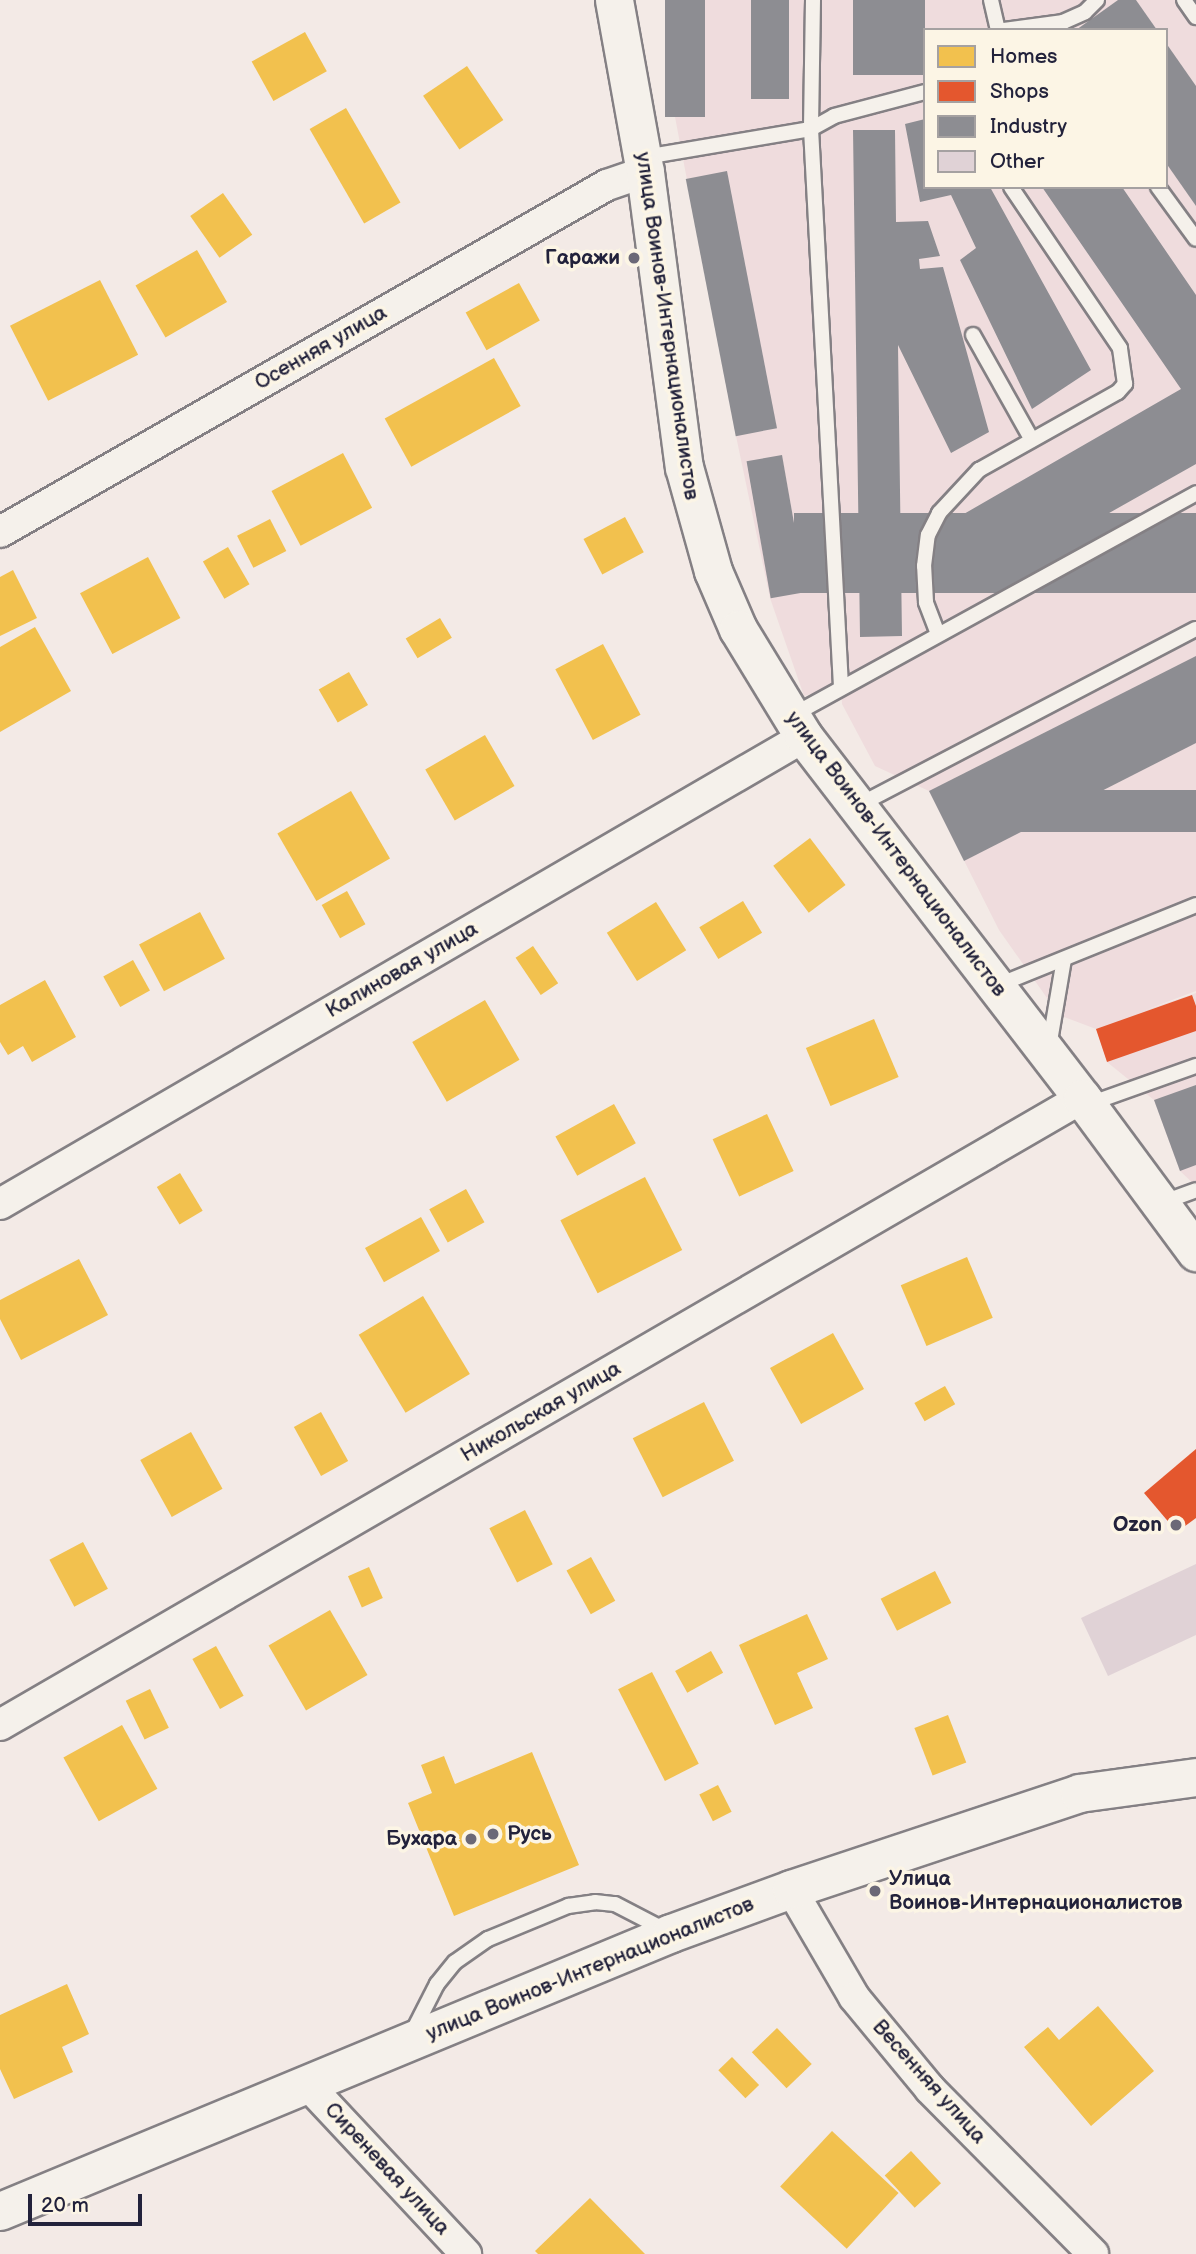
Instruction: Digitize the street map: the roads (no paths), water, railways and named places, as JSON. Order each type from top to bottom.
[{"type":"street","name":"улица Воинов-Интернационалистов","points":[[614,0],[643,165],[690,496],[713,571],[738,629],[798,727],[856,807],[1085,1101],[1196,1252]]},
{"type":"street","name":"Осенняя улица","points":[[0,532],[643,165]]},
{"type":"street","name":"Калиновая улица","points":[[0,1204],[798,727]]},
{"type":"street","name":"Никольская улица","points":[[0,1725],[1085,1101]]},
{"type":"street","name":"улица Воинов-Интернационалистов","points":[[0,2211],[671,1933],[791,1889],[1079,1793],[1196,1777]]},
{"type":"street","name":"Весенняя улица","points":[[791,1889],[854,1997],[930,2089],[1093,2254]]},
{"type":"street","name":"Сиреневая улица","points":[[307,2084],[467,2254]]},
{"type":"lane","points":[[813,0],[811,129],[841,686]]},
{"type":"lane","points":[[991,0],[998,28]]},
{"type":"lane","points":[[1042,28],[1084,12],[1097,0]]},
{"type":"lane","points":[[1184,0],[1196,18]]},
{"type":"lane","points":[[643,165],[811,129],[834,116],[923,93]]},
{"type":"lane","points":[[938,634],[926,602],[924,566],[928,535],[939,513],[979,470],[1118,392],[1125,384],[1125,366],[1120,348],[1013,189]]},
{"type":"lane","points":[[1159,189],[1196,239]]},
{"type":"lane","points":[[973,335],[1032,440]]},
{"type":"lane","points":[[798,727],[841,686],[1196,493]]},
{"type":"lane","points":[[856,807],[1196,629]]},
{"type":"lane","points":[[995,986],[1196,905]]},
{"type":"lane","points":[[1048,1054],[1064,959]]},
{"type":"lane","points":[[1085,1101],[1196,1066]]},
{"type":"lane","points":[[1160,1203],[1196,1191]]},
{"type":"lane","points":[[407,2044],[436,1984],[455,1962],[488,1939],[568,1906],[594,1902],[625,1908],[671,1933]]},
{"type":"place","name":"Гаражи","points":[[634,258]]},
{"type":"place","name":"Ozon","points":[[1176,1525]]},
{"type":"place","name":"Русь","points":[[493,1834]]},
{"type":"place","name":"Бухара","points":[[471,1839]]},
{"type":"place","name":"Улица Воинов-Интернационалистов","points":[[875,1891]]}]
